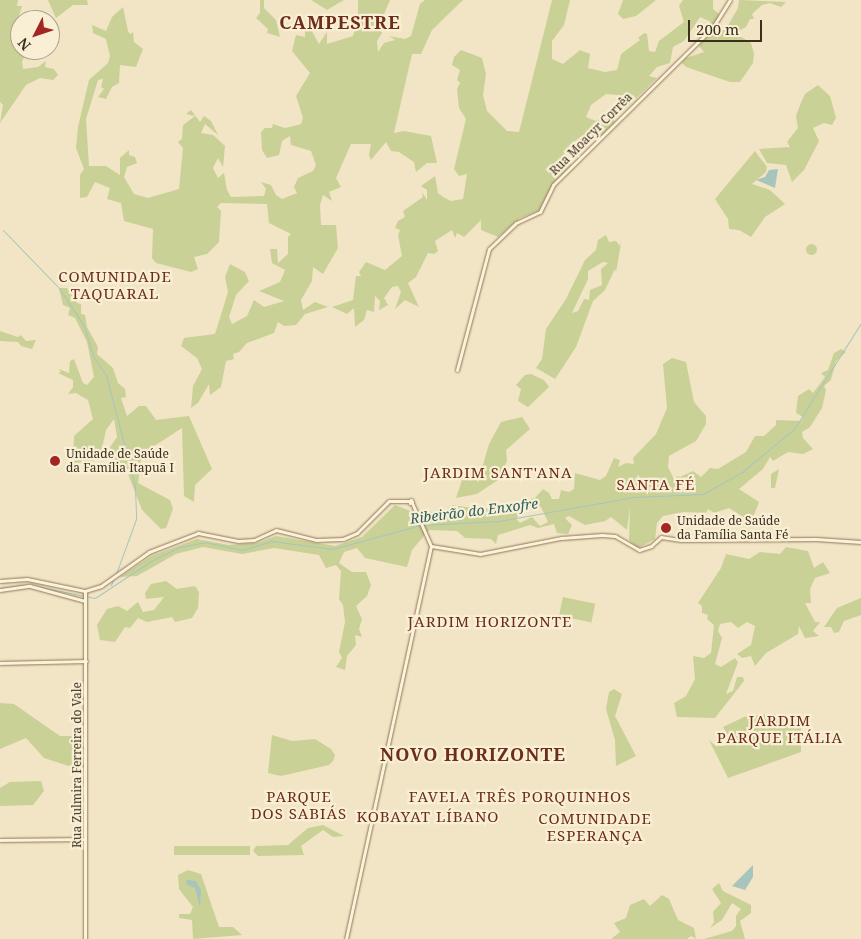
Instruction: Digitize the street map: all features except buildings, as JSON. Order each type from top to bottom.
[{"type":"street","name":"Rua Moacyr Corrêa","points":[[457,370],[489,249],[516,223],[540,212],[553,185],[713,27],[730,0]]},
{"type":"street","points":[[0,590],[30,586],[85,597],[150,552],[198,533],[238,541],[254,540],[280,530],[316,540],[336,540],[357,533],[389,501],[410,502],[431,546],[346,939]]},
{"type":"street","points":[[431,546],[480,554],[561,538],[607,535],[639,550],[651,546],[661,537],[680,540],[808,539],[861,542]]},
{"type":"street","points":[[0,581],[27,579],[85,597]]},
{"type":"street","name":"Rua Zulmira Ferreira do Vale","points":[[85,597],[85,939]]},
{"type":"street","points":[[0,663],[86,661]]},
{"type":"street","points":[[0,840],[85,839]]},
{"type":"green space","points":[[0,0],[18,0],[17,6],[22,6],[21,10],[10,10],[10,60],[23,60],[23,69],[38,67],[46,61],[45,67],[54,69],[58,75],[53,80],[40,78],[26,85],[0,123],[3,105],[0,102]]},
{"type":"green space","points":[[48,0],[87,0],[88,5],[73,5],[60,15],[60,10],[52,10]]},
{"type":"green space","points":[[260,0],[264,0],[264,8],[276,20],[280,37],[267,33],[268,29],[256,18],[260,13]]},
{"type":"green space","points":[[311,0],[344,0],[327,10]]},
{"type":"green space","points":[[358,0],[390,0],[379,26],[382,33],[377,41],[378,52],[384,43],[395,40],[389,36],[405,39],[411,36],[420,4],[425,0],[463,0],[432,30],[421,54],[412,54],[394,133],[404,131],[431,136],[437,163],[427,163],[416,172],[414,162],[399,152],[391,151],[386,142],[371,160],[369,155],[371,144],[351,144],[336,178],[341,187],[329,192],[332,201],[323,195],[320,205],[321,225],[336,225],[338,248],[323,274],[313,267],[312,281],[301,300],[303,310],[315,302],[328,307],[305,314],[296,325],[284,326],[278,322],[274,333],[247,343],[239,352],[233,354],[234,359],[226,361],[221,387],[210,395],[209,384],[198,403],[191,408],[193,386],[202,369],[197,358],[181,346],[184,338],[215,334],[228,292],[225,277],[230,264],[245,272],[249,281],[236,295],[229,317],[232,324],[247,316],[254,300],[264,307],[284,301],[259,291],[280,282],[285,270],[272,263],[270,249],[277,249],[278,263],[288,254],[288,237],[291,234],[269,223],[267,204],[221,203],[217,207],[221,211],[219,242],[207,254],[194,257],[198,269],[191,272],[156,263],[152,258],[153,229],[124,221],[121,203],[107,199],[110,188],[95,182],[87,197],[80,198],[80,175],[84,169],[76,148],[78,127],[89,80],[108,63],[110,56],[106,39],[93,33],[92,25],[106,31],[112,17],[123,7],[128,31],[130,34],[133,32],[134,42],[143,49],[136,67],[120,65],[119,83],[112,87],[106,99],[98,97],[104,89],[101,87],[103,79],[98,80],[86,119],[89,166],[106,166],[120,175],[120,158],[129,150],[129,155],[135,157],[137,163],[127,167],[124,177],[134,194],[148,198],[179,189],[183,148],[178,142],[182,139],[183,125],[195,116],[186,114],[191,110],[200,122],[204,116],[211,121],[218,135],[205,124],[201,133],[213,135],[225,146],[223,167],[218,158],[213,168],[218,178],[224,173],[227,190],[231,197],[264,196],[266,189],[261,182],[271,185],[276,195],[282,199],[297,193],[294,187],[298,178],[313,171],[316,165],[311,151],[291,145],[290,136],[282,141],[279,155],[267,158],[262,150],[261,132],[265,128],[272,128],[273,124],[285,128],[294,126],[301,124],[303,118],[296,96],[310,73],[292,51],[296,35],[305,37],[305,29],[309,26],[319,44],[327,32],[327,44],[353,36],[358,19]]},
{"type":"green space","points":[[552,0],[570,0],[564,25],[552,41],[552,59],[563,64],[580,50],[590,54],[588,68],[605,72],[617,70],[621,54],[640,40],[638,38],[644,33],[647,34],[649,51],[655,52],[659,41],[684,22],[679,6],[683,0],[713,0],[713,9],[719,14],[717,21],[702,34],[699,32],[711,22],[700,17],[684,41],[673,47],[670,63],[657,67],[649,76],[657,78],[620,114],[630,96],[606,94],[591,105],[586,117],[596,121],[604,116],[612,117],[615,122],[599,138],[580,137],[568,147],[556,167],[568,158],[571,165],[549,192],[545,208],[520,218],[498,237],[481,230],[481,220],[464,237],[457,233],[455,238],[452,230],[435,241],[438,251],[434,254],[428,253],[416,277],[408,283],[419,307],[405,300],[395,309],[401,292],[398,286],[392,287],[384,298],[388,305],[379,310],[380,301],[375,296],[374,312],[367,310],[364,320],[355,327],[354,308],[347,314],[332,307],[353,300],[356,276],[361,276],[359,272],[366,262],[385,270],[402,256],[398,235],[400,230],[395,228],[398,221],[405,217],[403,211],[423,197],[422,192],[427,200],[427,190],[421,186],[435,176],[438,193],[451,201],[463,199],[467,174],[459,176],[454,169],[466,119],[459,108],[457,89],[460,83],[464,86],[457,80],[460,70],[452,65],[454,57],[461,50],[482,58],[486,74],[483,95],[487,111],[507,131],[519,132]]},
{"type":"green space","points":[[623,0],[656,0],[636,16],[623,19],[618,14]]},
{"type":"green space","points":[[739,0],[786,2],[781,7],[770,3],[762,5],[752,14],[754,19],[750,19],[746,27],[735,33],[751,43],[754,54],[753,63],[740,82],[730,82],[686,67],[682,63],[686,58],[704,52],[699,46],[707,37],[726,29],[738,8]]},
{"type":"green space","points":[[818,85],[830,96],[836,118],[832,125],[824,123],[813,128],[819,141],[804,170],[792,182],[786,165],[767,163],[759,149],[790,147],[787,142],[798,128],[796,116],[800,105],[805,94]]},
{"type":"green space","points":[[755,151],[767,167],[766,172],[752,184],[770,190],[785,204],[765,217],[751,237],[739,230],[729,229],[728,219],[715,199]]},
{"type":"green space","points":[[606,235],[609,242],[616,241],[620,246],[622,238],[616,272],[615,269],[605,290],[593,301],[576,347],[555,379],[536,368],[542,359],[546,329],[566,299],[585,260],[596,250],[598,240]],"holes":[[[603,262],[608,263],[601,269],[602,285],[590,290],[589,300],[584,299],[578,311],[572,313],[588,279],[588,271]]]},
{"type":"green space","points":[[811,243],[817,249],[811,255],[805,249]]},
{"type":"green space","points":[[59,288],[67,288],[77,303],[81,304],[81,314],[85,315],[87,327],[98,347],[97,354],[113,368],[118,383],[125,389],[126,397],[121,398],[127,416],[139,406],[146,406],[156,420],[189,416],[212,469],[195,485],[194,502],[184,496],[182,428],[148,450],[141,460],[138,483],[170,500],[173,509],[166,528],[161,529],[142,510],[128,474],[118,470],[110,447],[117,437],[114,419],[106,430],[100,457],[91,462],[73,463],[74,436],[93,419],[88,400],[76,393],[68,394],[73,387],[73,380],[58,373],[61,372],[59,369],[69,373],[70,361],[74,359],[83,383],[87,385],[94,377],[87,342],[75,318],[68,315],[70,308],[63,305]]},
{"type":"green space","points":[[0,331],[18,337],[21,335],[26,341],[36,340],[32,349],[21,346],[18,342],[0,341]]},
{"type":"green space","points":[[841,349],[846,352],[836,361],[831,380],[824,386],[826,390],[822,408],[810,427],[802,432],[803,438],[813,449],[803,454],[788,452],[773,461],[770,457],[763,469],[739,489],[759,502],[754,515],[745,518],[729,508],[714,513],[708,509],[706,513],[684,512],[663,516],[657,523],[655,539],[640,547],[636,547],[629,540],[630,507],[627,530],[611,517],[605,521],[585,525],[569,516],[565,518],[572,525],[568,534],[557,533],[554,524],[538,528],[530,525],[498,535],[496,544],[491,539],[465,538],[457,531],[429,530],[412,550],[407,567],[365,558],[357,548],[344,552],[339,563],[352,572],[366,572],[371,585],[367,596],[356,606],[362,619],[359,629],[362,637],[355,635],[356,645],[347,656],[345,670],[336,667],[342,658],[339,652],[345,622],[343,605],[339,599],[341,571],[336,565],[326,568],[319,555],[274,548],[242,554],[203,547],[176,554],[137,576],[120,577],[151,556],[197,539],[229,545],[257,543],[276,536],[335,546],[362,537],[395,505],[413,512],[425,526],[433,523],[423,520],[421,511],[433,512],[442,508],[438,515],[444,518],[444,512],[453,505],[479,509],[504,508],[518,512],[520,510],[516,503],[535,498],[543,489],[549,493],[552,499],[559,499],[561,490],[569,492],[574,489],[575,473],[600,480],[606,476],[614,458],[620,460],[618,467],[626,463],[634,464],[633,458],[656,434],[667,408],[663,364],[672,358],[686,362],[694,402],[706,416],[706,424],[696,441],[669,456],[668,467],[675,481],[677,476],[680,477],[693,471],[701,477],[710,468],[718,469],[746,452],[755,436],[764,436],[776,425],[776,420],[801,421],[803,417],[796,413],[798,396],[809,389],[813,393],[825,377],[821,373],[828,370],[834,353]],"holes":[[[535,504],[541,507],[548,522],[540,526],[532,517],[520,523],[516,519]]]},
{"type":"green space","points":[[531,374],[544,380],[549,387],[528,407],[518,401],[521,389],[516,385],[525,375]]},
{"type":"green space","points":[[522,417],[530,429],[506,450],[507,461],[498,480],[477,494],[456,498],[463,477],[476,480],[481,472],[489,444],[501,422]]},
{"type":"green space","points":[[779,469],[775,488],[771,488],[771,474]]},
{"type":"green space","points":[[786,547],[808,551],[814,568],[823,562],[830,573],[815,578],[810,589],[811,603],[805,603],[815,622],[820,622],[813,631],[819,636],[805,638],[799,626],[798,634],[766,653],[755,666],[751,656],[742,658],[737,654],[751,645],[755,626],[747,622],[738,628],[731,622],[720,624],[718,631],[722,638],[715,664],[721,667],[735,658],[738,662],[726,694],[733,691],[737,677],[743,677],[744,681],[715,718],[677,717],[674,703],[686,696],[695,679],[693,656],[704,658],[711,653],[714,625],[707,619],[708,615],[702,613],[702,606],[698,603],[721,568],[726,554],[749,559],[760,552],[780,554]]},
{"type":"green space","points":[[166,581],[177,589],[195,586],[199,592],[198,608],[192,618],[175,622],[172,617],[147,622],[138,618],[130,628],[125,627],[115,642],[100,640],[97,625],[107,609],[118,606],[127,611],[138,602],[143,612],[154,610],[164,597],[146,599],[145,593],[151,584]]},
{"type":"green space","points":[[563,597],[595,604],[591,622],[559,616]]},
{"type":"green space","points":[[861,598],[861,615],[844,621],[839,632],[834,633],[831,627],[824,627],[837,608]]},
{"type":"green space","points":[[614,689],[622,694],[615,716],[636,756],[616,766],[615,740],[606,709],[609,692]]},
{"type":"green space","points":[[0,703],[14,704],[60,736],[84,736],[84,771],[44,758],[26,738],[0,749]]},
{"type":"green space","points":[[768,714],[801,715],[801,752],[728,778],[709,740],[716,746],[723,746],[728,743],[729,737],[723,727],[744,717]]},
{"type":"green space","points":[[272,735],[292,741],[315,739],[331,749],[335,755],[333,761],[329,765],[281,776],[268,773]]},
{"type":"green space","points":[[41,781],[44,791],[33,805],[0,806],[0,788],[10,782]]},
{"type":"green space","points":[[323,825],[344,836],[333,837],[323,830],[301,846],[304,855],[258,856],[253,851],[256,846],[288,845],[308,828]]},
{"type":"green space","points":[[174,846],[250,846],[250,855],[174,855]]},
{"type":"green space","points":[[188,870],[201,874],[219,927],[233,927],[242,935],[193,939],[192,920],[179,918],[179,914],[190,914],[193,907],[179,889],[178,875]]},
{"type":"green space","points":[[719,883],[723,891],[751,905],[751,913],[740,921],[745,939],[704,939],[732,931],[736,926],[736,916],[741,909],[732,903],[722,920],[710,928],[714,922],[713,912],[721,903],[712,889]]},
{"type":"green space","points":[[662,895],[669,899],[678,920],[694,928],[696,939],[691,936],[687,939],[611,939],[620,932],[614,923],[626,918],[630,905],[644,899],[650,906]]},
{"type":"water","points":[[778,169],[775,188],[756,180],[765,177],[769,170]]},
{"type":"water","points":[[753,865],[753,877],[745,890],[732,886]]},
{"type":"water","points":[[187,880],[196,881],[201,890],[200,907],[195,888],[186,884]]},
{"type":"waterway","points":[[3,230],[59,288],[84,326],[93,356],[106,375],[135,486],[136,519],[116,574]]},
{"type":"waterway","name":"Ribeirão do Enxofre","points":[[40,587],[95,598],[151,561],[180,547],[205,542],[242,550],[271,541],[332,549],[421,525],[499,521],[634,497],[703,494],[742,472],[794,429],[861,323]]},
{"type":"waterway","name":"Ribeirão do Enxofre","points":[[111,585],[113,580]]},
{"type":"waterway","name":"Ribeirão do Enxofre","points":[[0,588],[26,585]]},
{"type":"place","name":"Unidade de Saúde da Família Itapuã I","points":[[55,461]]},
{"type":"place","name":"Unidade de Saúde da Família Santa Fé","points":[[666,528]]},
{"type":"district","name":"CAMPESTRE","points":[[340,22]]},
{"type":"district","name":"COMUNIDADE TAQUARAL","points":[[115,284]]},
{"type":"district","name":"JARDIM SANT'ANA","points":[[498,473]]},
{"type":"district","name":"SANTA FÉ","points":[[656,485]]},
{"type":"district","name":"JARDIM HORIZONTE","points":[[490,622]]},
{"type":"district","name":"JARDIM PARQUE ITÁLIA","points":[[780,728]]},
{"type":"district","name":"NOVO HORIZONTE","points":[[473,754]]},
{"type":"district","name":"FAVELA TRÊS PORQUINHOS","points":[[520,797]]},
{"type":"district","name":"PARQUE DOS SABIÁS","points":[[299,804]]},
{"type":"district","name":"KOBAYAT LÍBANO","points":[[428,817]]},
{"type":"district","name":"COMUNIDADE ESPERANÇA","points":[[595,826]]}]
